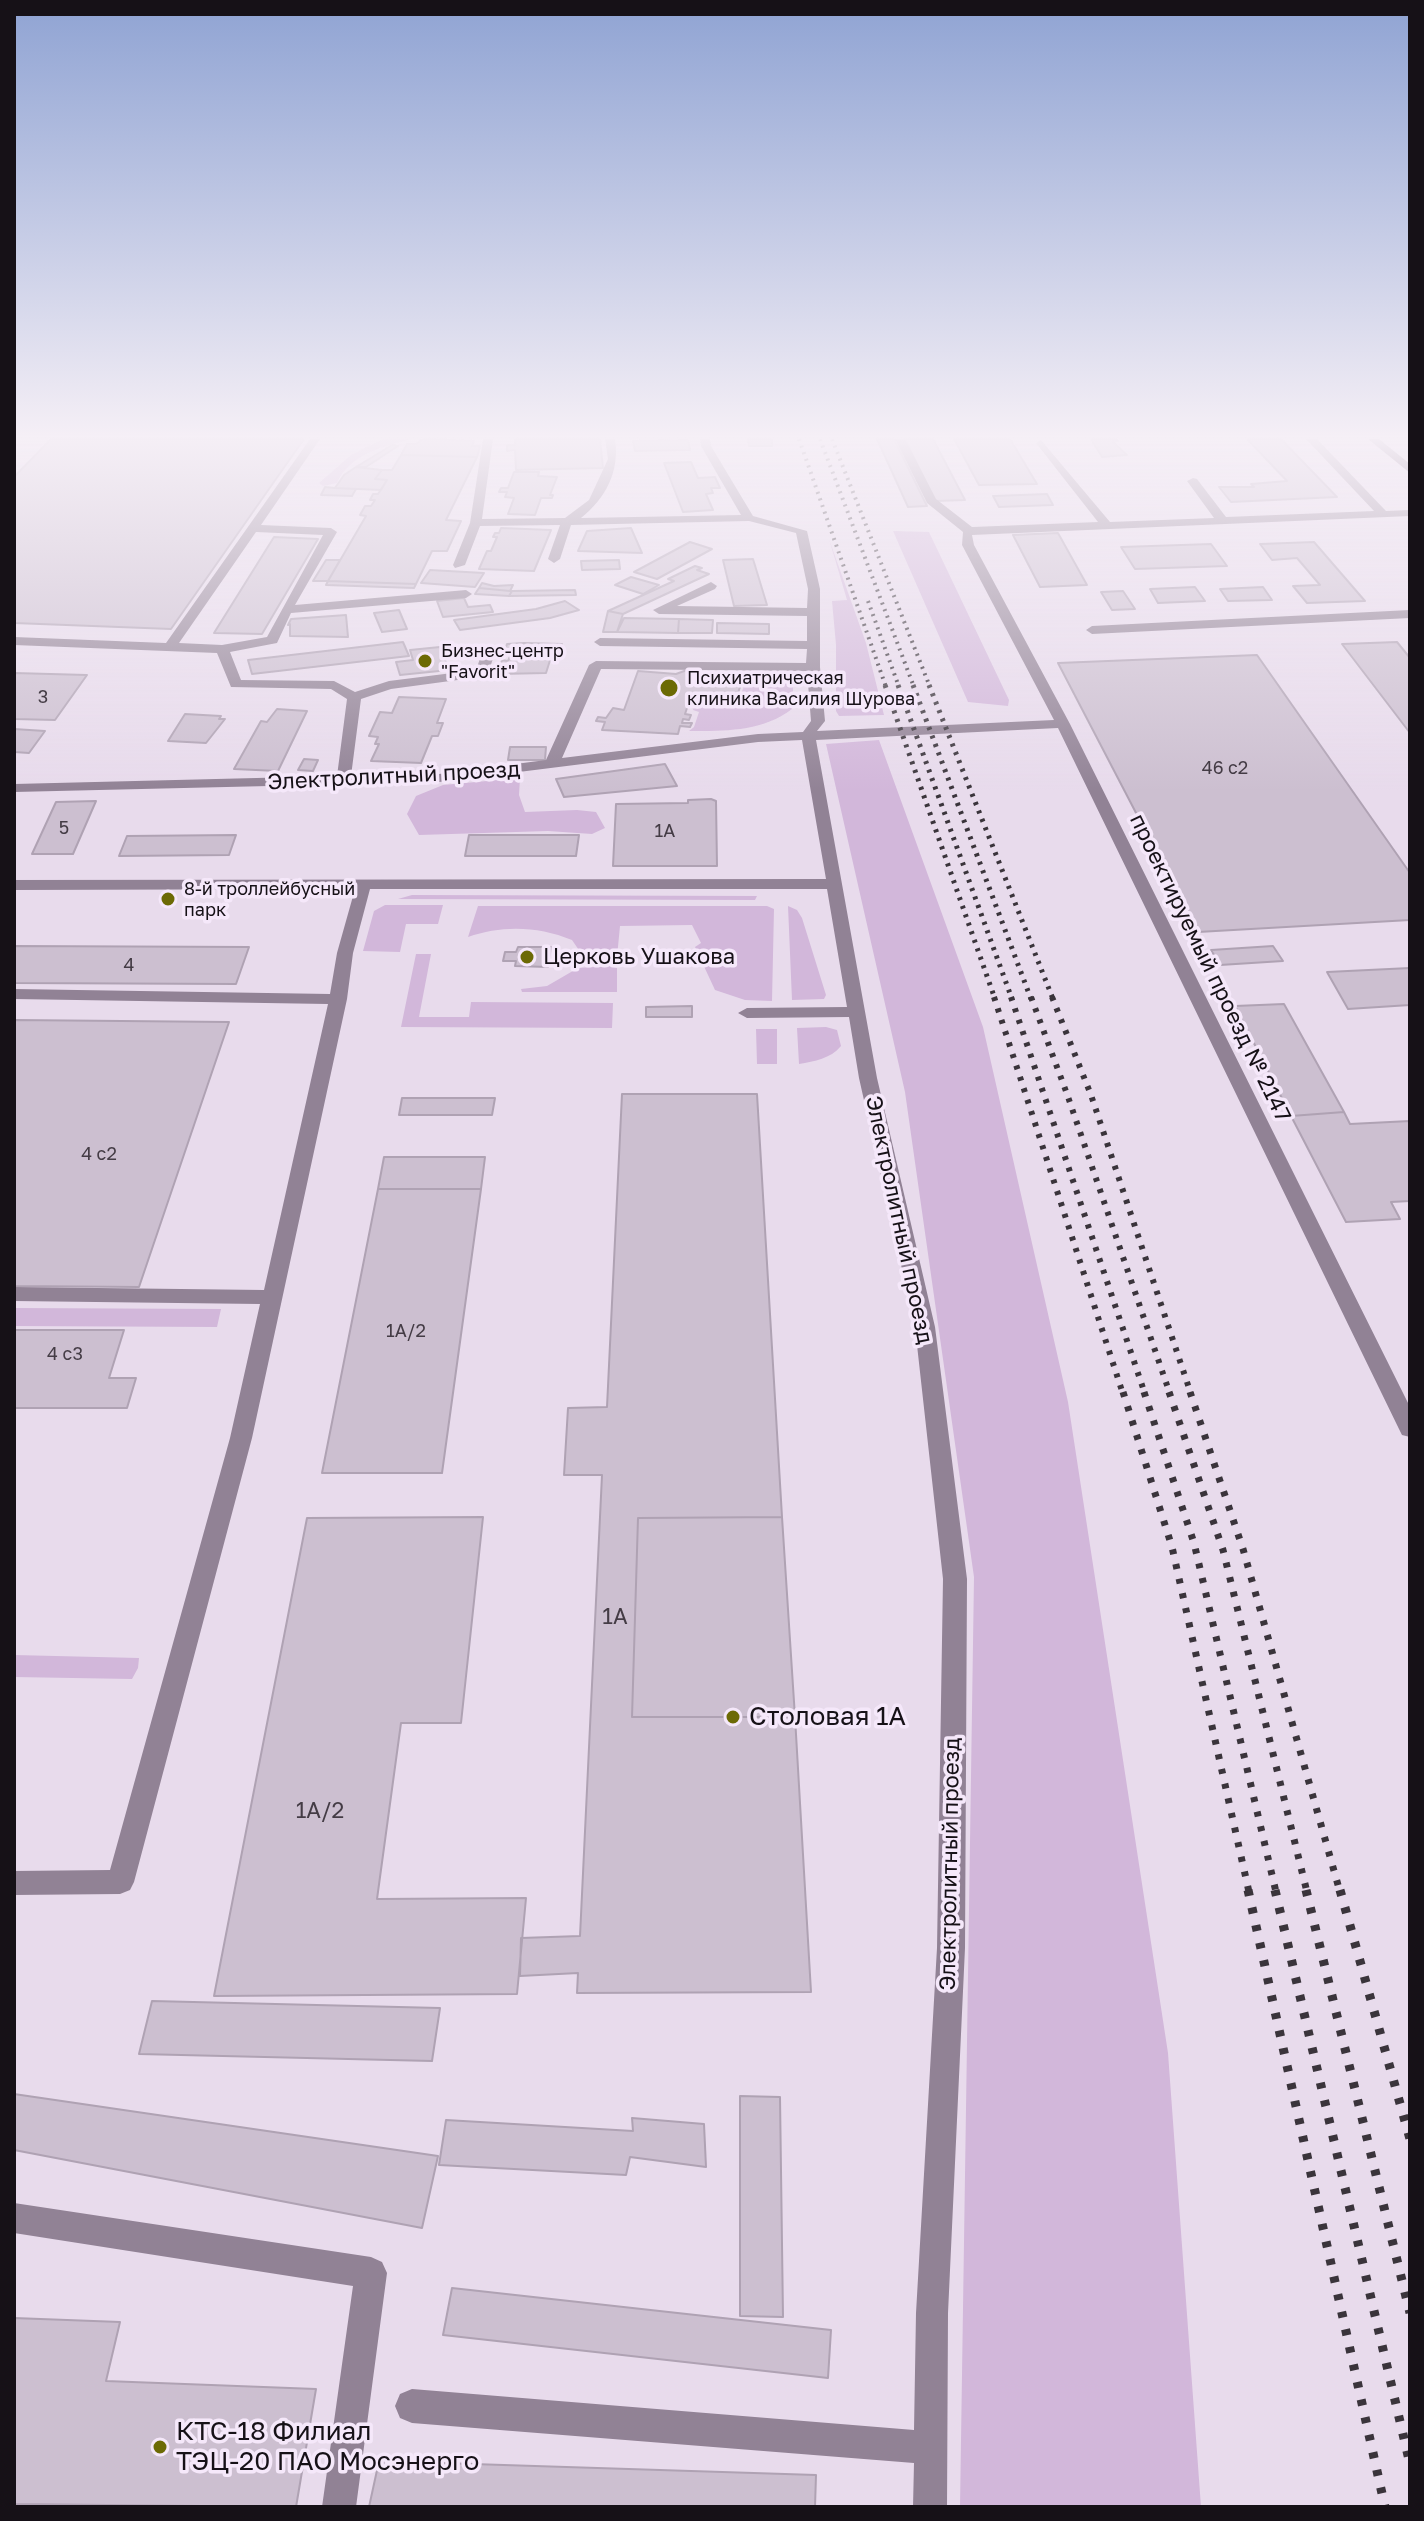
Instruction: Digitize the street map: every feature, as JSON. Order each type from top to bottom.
[{"type":"street","points":[[170,647],[233,557]]},
{"type":"street","points":[[14,641],[222,649],[272,640],[317,557]]},
{"type":"street","points":[[459,565],[462,557]]},
{"type":"street","points":[[807,557],[814,589],[813,667],[818,721],[808,734]]},
{"type":"street","name":"проектируемый проезд № 2147","points":[[974,557],[1063,724],[1410,1429]]},
{"type":"street","points":[[711,586],[659,610],[814,612]]},
{"type":"street","points":[[286,610],[466,594]]},
{"type":"street","points":[[1092,630],[1410,614]]},
{"type":"street","points":[[600,642],[813,645]]},
{"type":"street","points":[[222,649],[236,684],[334,685],[354,697],[389,685],[482,673],[488,653]]},
{"type":"street","points":[[551,766],[596,665],[813,667]]},
{"type":"street","points":[[343,782],[354,697]]},
{"type":"street","points":[[808,734],[1063,724]]},
{"type":"street","name":"Электролитный проезд","points":[[14,788],[439,778],[714,750],[808,734],[871,1094],[925,1327],[955,1579],[951,1948],[929,2448],[930,2507]]},
{"type":"street","points":[[14,1883],[120,1882],[241,1438],[338,999],[345,953],[364,884]]},
{"type":"street","points":[[14,885],[834,884]]},
{"type":"street","points":[[14,994],[338,999]]},
{"type":"street","points":[[747,1013],[856,1012]]},
{"type":"street","points":[[14,1294],[272,1297]]},
{"type":"street","points":[[14,2218],[371,2273],[339,2507]]},
{"type":"street","points":[[412,2406],[929,2448]]},
{"type":"shaded area","points":[[834,557],[866,643],[884,715],[839,716],[836,711],[832,601],[847,600]]},
{"type":"shaded area","points":[[904,557],[941,557],[1009,700],[1008,706],[968,702]]},
{"type":"shaded area","points":[[757,671],[794,671],[792,709],[755,726],[689,731],[694,727],[699,712],[693,710],[695,701],[737,703],[745,684],[753,679]]},
{"type":"shaded area","points":[[879,740],[983,1027],[1068,1402],[1168,2053],[1201,2507],[960,2507],[974,1577],[905,1092],[826,744]]},
{"type":"shaded area","points":[[520,778],[519,795],[525,812],[596,812],[605,828],[592,834],[548,831],[419,835],[407,814],[416,796],[443,785]]},
{"type":"shaded area","points":[[412,895],[757,896],[755,900],[398,899]]},
{"type":"shaded area","points":[[385,905],[443,905],[438,924],[406,924],[400,952],[363,951],[374,911]]},
{"type":"shaded area","points":[[478,906],[767,906],[774,909],[772,1001],[745,1000],[715,990],[695,947],[701,943],[692,925],[620,926],[617,957],[583,956],[572,940],[546,932],[507,929],[468,937]]},
{"type":"shaded area","points":[[788,906],[797,910],[802,918],[826,995],[824,999],[792,1000]]},
{"type":"shaded area","points":[[416,954],[431,954],[419,1017],[469,1017],[471,1002],[613,1003],[612,1028],[401,1027]]},
{"type":"shaded area","points":[[578,968],[617,968],[617,992],[522,992],[521,989],[547,986]]},
{"type":"shaded area","points":[[826,1027],[837,1030],[841,1046],[827,1057],[799,1064],[797,1028]]},
{"type":"shaded area","points":[[756,1029],[777,1029],[777,1064],[757,1064]]},
{"type":"shaded area","points":[[14,1308],[221,1309],[217,1327],[14,1326]]},
{"type":"shaded area","points":[[14,1655],[139,1658],[132,1679],[14,1677]]},
{"type":"building","points":[[14,557],[222,557],[171,629],[14,623]]},
{"type":"building","points":[[262,557],[308,557],[262,634],[214,633]]},
{"type":"building","points":[[342,557],[429,557],[416,584],[328,581]]},
{"type":"building","points":[[484,557],[540,557],[534,571],[479,569]]},
{"type":"building","points":[[663,557],[698,557],[657,579],[634,572]]},
{"type":"building","points":[[1024,557],[1071,557],[1087,585],[1040,587]]},
{"type":"building","points":[[1127,557],[1220,557],[1227,566],[1135,569]]},
{"type":"building","points":[[1269,557],[1327,557],[1365,601],[1307,603],[1293,586],[1320,585],[1297,558],[1272,560]]},
{"type":"building","points":[[753,559],[767,605],[734,606],[723,560]]},
{"type":"building","points":[[326,560],[340,560],[328,581],[313,581]]},
{"type":"building","points":[[619,560],[620,569],[582,570],[581,561]]},
{"type":"building","points":[[695,566],[702,568],[697,570],[709,574],[623,614],[608,611],[674,581],[668,579]]},
{"type":"building","points":[[430,570],[484,573],[475,587],[421,583]]},
{"type":"building","points":[[631,577],[659,585],[643,594],[615,585]]},
{"type":"building","points":[[328,581],[416,584],[414,588],[326,585]]},
{"type":"building","points":[[482,583],[513,585],[510,591],[479,588]]},
{"type":"building","points":[[1195,587],[1205,601],[1158,603],[1150,589]]},
{"type":"building","points":[[1263,587],[1272,600],[1228,601],[1220,589]]},
{"type":"building","points":[[479,588],[512,591],[509,596],[475,594]]},
{"type":"building","points":[[575,590],[576,595],[509,596],[512,591]]},
{"type":"building","points":[[1123,591],[1135,609],[1112,610],[1101,592]]},
{"type":"building","points":[[464,598],[468,607],[490,605],[493,612],[443,617],[437,601]]},
{"type":"building","points":[[565,601],[579,610],[550,618],[460,630],[454,620],[536,609]]},
{"type":"building","points":[[399,610],[407,629],[382,632],[374,613]]},
{"type":"building","points":[[608,611],[623,614],[617,632],[603,632]]},
{"type":"building","points":[[346,615],[348,637],[290,636],[288,625],[291,619]]},
{"type":"building","points":[[624,618],[679,619],[678,633],[617,632]]},
{"type":"building","points":[[679,619],[713,620],[712,633],[678,633]]},
{"type":"building","points":[[717,623],[769,624],[769,634],[717,633]]},
{"type":"building","points":[[403,642],[409,656],[252,674],[248,660]]},
{"type":"building","points":[[1397,642],[1410,658],[1410,733],[1342,644]]},
{"type":"building","points":[[507,644],[562,644],[560,655],[552,654],[546,673],[499,674],[502,660],[508,661],[512,651],[505,651]]},
{"type":"building","name":"Бизнес-центр \"Favorit\"","points":[[440,647],[449,670],[400,675],[396,662],[413,660],[410,650]]},
{"type":"building","points":[[1257,655],[1410,873],[1410,920],[1198,932],[1058,663]]},
{"type":"building","points":[[687,670],[698,671],[697,675],[743,678],[735,702],[690,699],[685,714],[691,715],[689,720],[683,719],[682,723],[692,723],[690,727],[680,726],[678,734],[602,730],[605,722],[596,721],[598,717],[606,718],[613,708],[624,710],[638,671],[676,674]]},
{"type":"building","points":[[14,673],[87,675],[55,720],[14,719]]},
{"type":"building","points":[[399,697],[446,699],[437,723],[443,723],[438,736],[432,736],[421,763],[371,761],[379,744],[375,744],[378,737],[369,736],[380,712],[392,713]]},
{"type":"building","points":[[277,709],[307,711],[278,771],[234,769],[261,721],[267,722]]},
{"type":"building","points":[[185,714],[221,716],[219,719],[225,719],[206,743],[168,741]]},
{"type":"building","points":[[14,729],[45,731],[29,753],[14,752]]},
{"type":"building","points":[[510,747],[546,747],[545,760],[508,760]]},
{"type":"building","points":[[304,759],[318,760],[313,771],[298,770]]},
{"type":"building","points":[[665,764],[677,786],[564,797],[556,779]]},
{"type":"building","points":[[688,800],[716,801],[717,866],[613,866],[616,804],[688,803]]},
{"type":"building","points":[[96,801],[73,854],[32,854],[56,802]]},
{"type":"building","points":[[236,835],[229,855],[119,856],[127,836]]},
{"type":"building","points":[[469,835],[579,835],[576,856],[465,856]]},
{"type":"building","points":[[14,946],[249,947],[236,984],[14,983]]},
{"type":"building","points":[[1273,946],[1283,961],[1220,965],[1211,950]]},
{"type":"building","name":"Церковь Ушакова","points":[[518,947],[551,947],[548,967],[515,966],[516,961],[503,961],[505,952],[516,952]]},
{"type":"building","points":[[1410,968],[1410,1005],[1348,1009],[1327,972]]},
{"type":"building","points":[[1284,1004],[1344,1112],[1291,1116],[1235,1006]]},
{"type":"building","points":[[692,1006],[692,1017],[646,1017],[646,1007]]},
{"type":"building","points":[[14,1020],[229,1022],[139,1287],[14,1286]]},
{"type":"building","points":[[622,1094],[757,1094],[782,1517],[638,1518],[632,1717],[795,1717],[811,1992],[577,1993],[578,1973],[520,1976],[521,1938],[580,1936],[602,1475],[564,1475],[568,1408],[607,1407]]},
{"type":"building","points":[[402,1098],[495,1098],[492,1115],[399,1115]]},
{"type":"building","points":[[1344,1112],[1350,1124],[1410,1121],[1410,1201],[1391,1202],[1400,1219],[1346,1222],[1291,1116]]},
{"type":"building","points":[[384,1157],[485,1157],[481,1189],[378,1189]]},
{"type":"building","points":[[378,1189],[481,1189],[442,1473],[322,1473]]},
{"type":"building","points":[[14,1330],[124,1330],[109,1378],[136,1378],[127,1408],[14,1408]]},
{"type":"building","points":[[483,1517],[461,1723],[401,1723],[377,1899],[526,1898],[517,1994],[214,1996],[307,1518]]},
{"type":"building","points":[[782,1517],[795,1717],[632,1717],[638,1518]]},
{"type":"building","points":[[152,2001],[440,2008],[432,2061],[139,2054]]},
{"type":"building","points":[[14,2094],[438,2156],[422,2228],[14,2150]]},
{"type":"building","points":[[740,2096],[780,2097],[783,2317],[740,2316]]},
{"type":"building","points":[[632,2118],[704,2124],[706,2167],[630,2157],[626,2175],[439,2165],[446,2120],[633,2131]]},
{"type":"building","points":[[452,2288],[831,2330],[828,2378],[443,2335]]},
{"type":"building","name":"КТС-18 Филиал ТЭЦ-20 ПАО Мосэнерго","points":[[14,2318],[120,2322],[106,2381],[316,2389],[296,2507],[14,2504]]},
{"type":"building","points":[[379,2461],[816,2475],[815,2507],[369,2507]]},
{"type":"railway","points":[[840,557],[886,687]]},
{"type":"railway","points":[[865,557],[914,687]]},
{"type":"railway","points":[[878,557],[930,687]]},
{"type":"railway","points":[[868,601],[899,687]]},
{"type":"railway","points":[[885,685],[995,999]]},
{"type":"railway","points":[[898,685],[1012,999]]},
{"type":"railway","points":[[913,685],[1031,999]]},
{"type":"railway","points":[[929,685],[1053,999]]},
{"type":"railway","points":[[994,997],[1123,1394]]},
{"type":"railway","points":[[1011,997],[1145,1394]]},
{"type":"railway","points":[[1031,997],[1170,1394]]},
{"type":"railway","points":[[1052,997],[1091,1095],[1191,1394]]},
{"type":"railway","points":[[1123,1392],[1172,1547],[1249,1892]]},
{"type":"railway","points":[[1144,1392],[1194,1543],[1276,1892]]},
{"type":"railway","points":[[1169,1392],[1223,1550],[1307,1892]]},
{"type":"railway","points":[[1190,1392],[1243,1549],[1340,1892]]},
{"type":"railway","points":[[1248,1890],[1385,2507]]},
{"type":"railway","points":[[1275,1890],[1410,2464]]},
{"type":"railway","points":[[1306,1890],[1410,2313]]},
{"type":"railway","points":[[1340,1890],[1410,2139]]},
{"type":"place","name":"Бизнес-центр \"Favorit\"","points":[[425,661]]},
{"type":"place","name":"Психиатрическая клиника Василия Шурова","points":[[669,688]]},
{"type":"place","name":"8-й троллейбусный парк","points":[[168,899]]},
{"type":"place","name":"Церковь Ушакова","points":[[527,957]]},
{"type":"place","name":"Столовая 1А","points":[[733,1717]]},
{"type":"place","name":"КТС-18 Филиал ТЭЦ-20 ПАО Мосэнерго","points":[[160,2447]]}]
